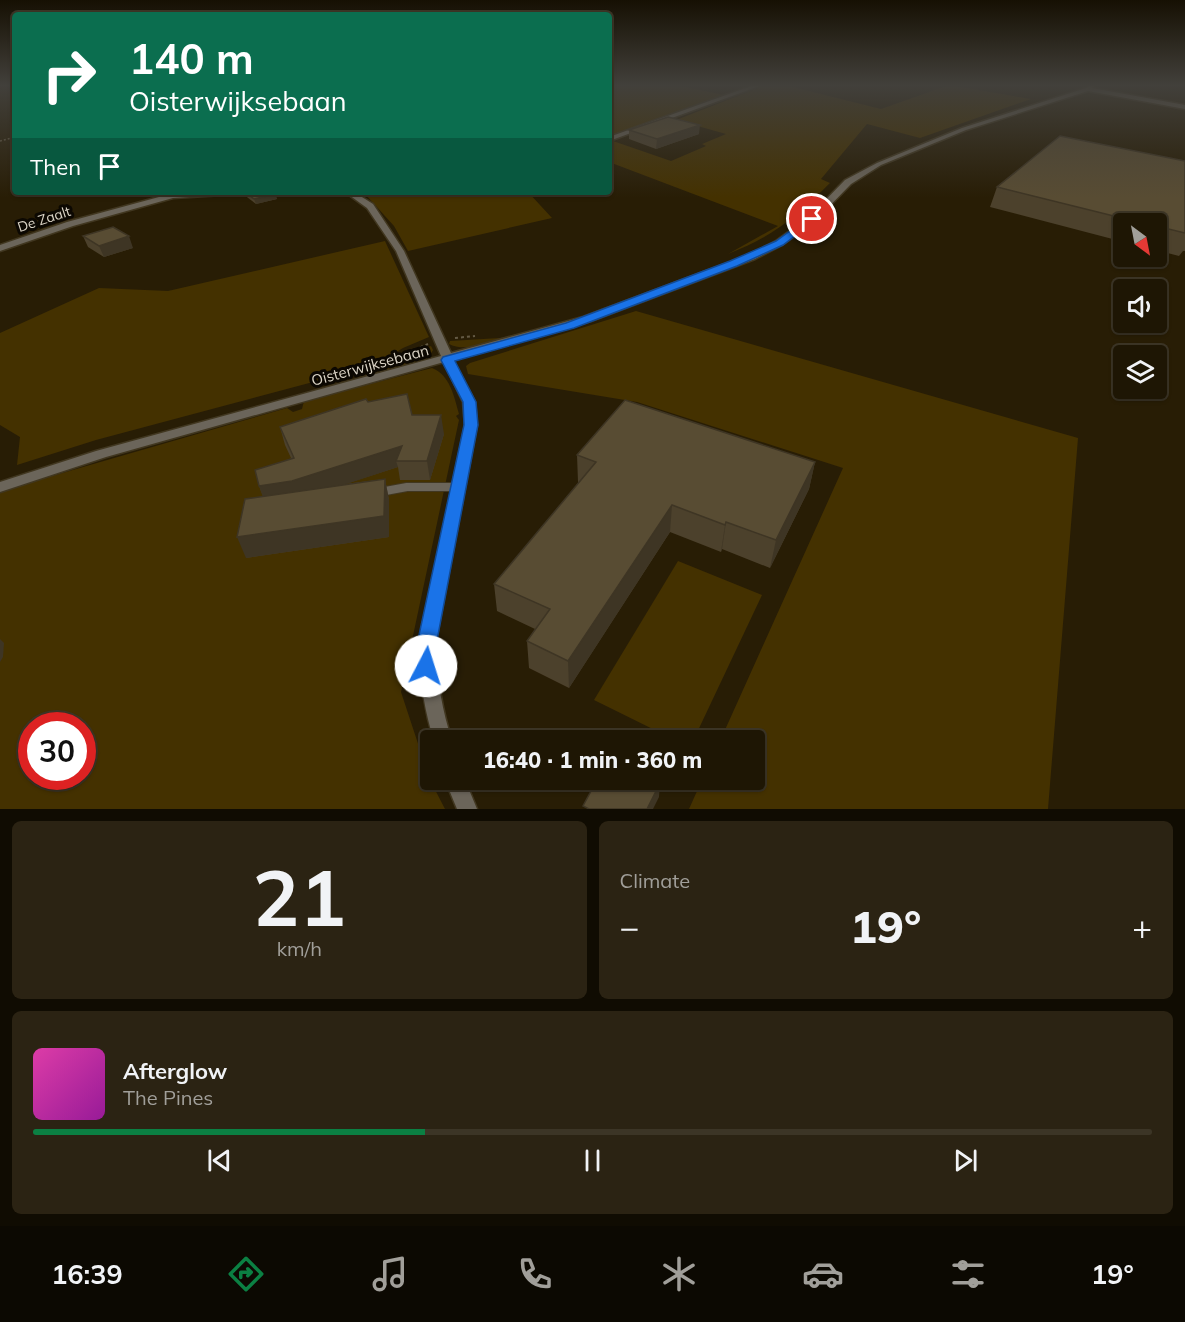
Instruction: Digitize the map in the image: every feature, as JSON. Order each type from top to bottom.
[{"type":"street","points":[[612,138],[654,123]]},
{"type":"street","name":"Oisterwijksebaan","points":[[0,487],[111,451],[570,325],[752,256],[796,232],[848,182],[879,164],[983,123]]},
{"type":"street","name":"De Zaalt","points":[[0,248],[70,224],[173,196],[190,195]]},
{"type":"street","points":[[354,195],[370,206],[400,250],[447,360],[469,402],[471,412],[471,425],[429,635],[426,666],[429,694],[440,730]]},
{"type":"street","points":[[459,790],[467,809]]},
{"type":"lane","points":[[371,493],[407,487],[458,487]]},
{"type":"path","name":"Oisterwijksebaan","points":[[440,341],[482,336]]},
{"type":"shaded area","points":[[612,123],[648,123],[612,136]]},
{"type":"shaded area","points":[[686,123],[963,123],[920,138],[867,124],[821,179],[830,183],[806,206],[772,233],[728,254],[778,226],[612,163],[612,141],[671,161],[706,146],[702,144],[726,134]]},
{"type":"shaded area","points":[[366,195],[531,195],[552,218],[408,251],[394,226]]},
{"type":"shaded area","points":[[385,241],[429,337],[403,348],[373,366],[96,440],[17,465],[20,437],[0,425],[0,333],[99,288],[168,291]]},
{"type":"shaded area","points":[[636,311],[1078,438],[1048,809],[689,809],[698,790],[765,790],[765,730],[725,730],[843,468],[637,402],[468,374],[466,366]]},
{"type":"shaded area","points":[[534,330],[479,346],[457,347],[449,344],[450,341],[500,338]]},
{"type":"shaded area","points":[[431,346],[433,350],[424,359],[380,371],[413,352]]},
{"type":"shaded area","points":[[432,368],[443,376],[453,393],[459,414],[456,416],[459,420],[401,692],[420,750],[420,790],[435,790],[445,809],[0,809],[0,491],[287,408],[293,412],[302,409],[304,401]]},
{"type":"shaded area","points":[[678,561],[762,595],[698,730],[655,730],[594,700]]},
{"type":"building","points":[[651,123],[691,123],[700,125],[657,139],[629,130]]},
{"type":"building","points":[[1060,136],[1185,161],[1185,233],[1167,229],[1167,213],[1113,213],[1113,216],[997,187]]},
{"type":"building","points":[[249,195],[271,195],[254,199]]},
{"type":"building","points":[[113,227],[129,236],[99,246],[83,236]]},
{"type":"building","points":[[407,394],[412,415],[441,415],[427,461],[396,461],[402,446],[292,481],[259,486],[255,470],[294,458],[280,427],[366,399],[368,402]]},
{"type":"building","points":[[625,400],[815,462],[776,540],[726,522],[725,525],[672,505],[568,661],[527,641],[550,609],[494,584],[596,462],[577,455]]},
{"type":"building","points":[[385,479],[384,516],[237,537],[245,499]]},
{"type":"building","points":[[592,790],[656,790],[647,809],[589,809],[583,806]]},
{"type":"route","points":[[426,666],[429,635],[471,425],[469,402],[447,360],[570,325],[734,263],[779,243],[812,219]]}]
